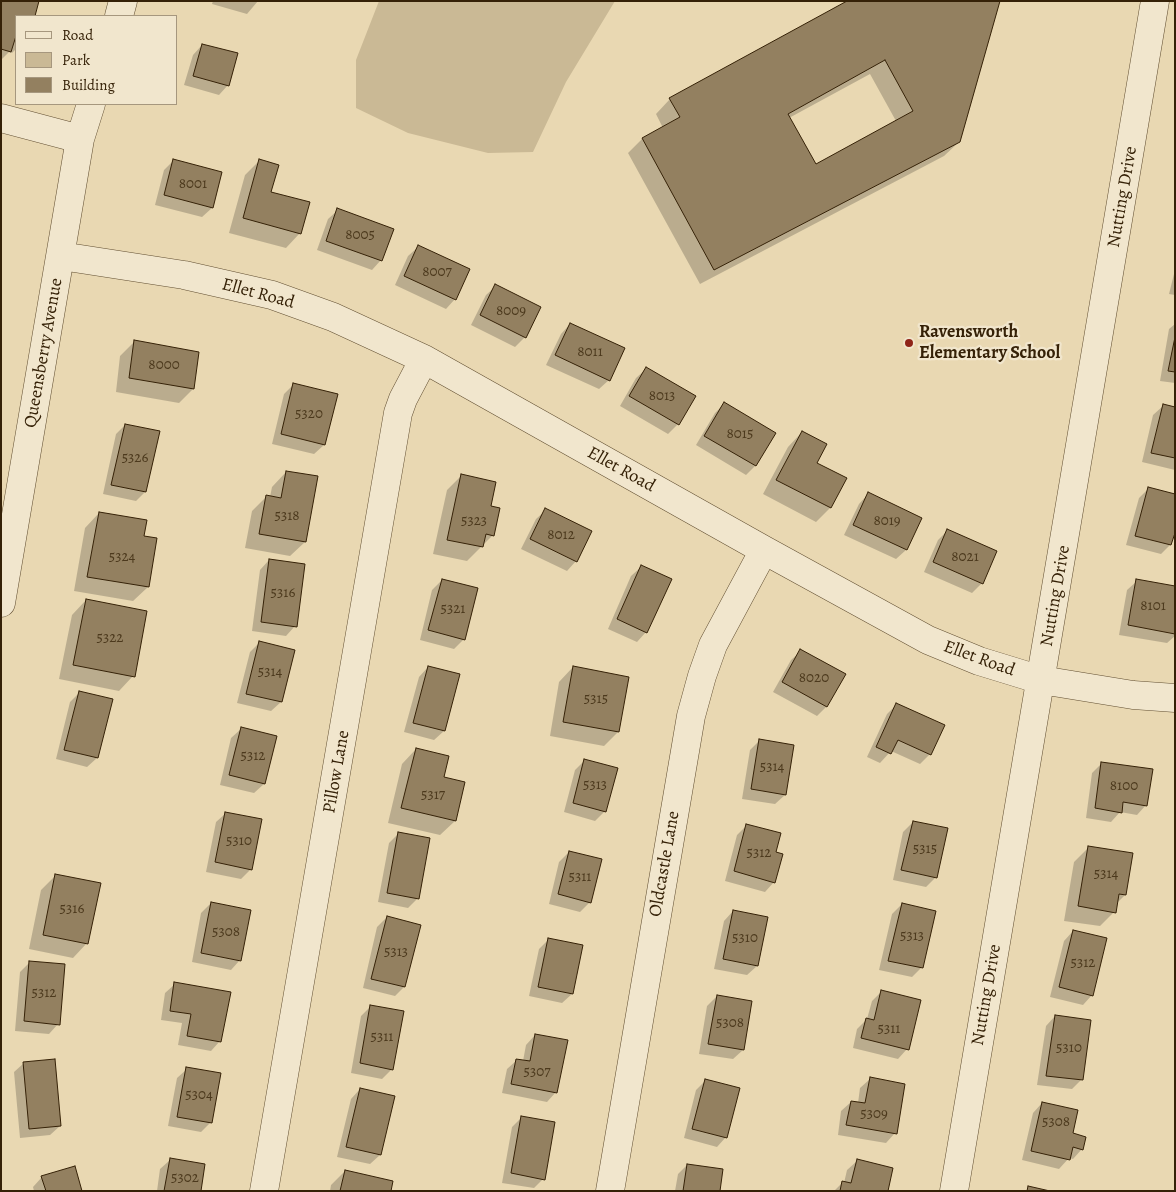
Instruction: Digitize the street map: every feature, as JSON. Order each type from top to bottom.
[{"type":"street","points":[[119,15],[123,1]]},
{"type":"street","name":"Nutting Drive","points":[[954,1191],[1156,1]]},
{"type":"street","name":"Queensberry Avenue","points":[[1,603],[80,139],[91,105]]},
{"type":"street","points":[[1,118],[80,139]]},
{"type":"street","name":"Ellet Road","points":[[61,256],[184,275],[272,296],[332,317],[424,359],[928,640],[979,661],[1041,680],[1133,695],[1175,698]]},
{"type":"street","name":"Pillow Lane","points":[[264,1191],[398,413],[403,399],[424,359]]},
{"type":"street","name":"Oldcastle Lane","points":[[610,1191],[691,716],[713,645],[764,550]]},
{"type":"green space","points":[[379,1],[615,1],[566,82],[533,152],[488,153],[408,133],[356,108],[356,60]]},
{"type":"building","points":[[1,1],[39,1],[35,15],[15,15],[15,39],[11,52],[1,49]]},
{"type":"building","points":[[847,1],[1000,1],[960,142],[714,270],[642,138],[680,117],[669,98]],"holes":[[[885,60],[913,111],[816,164],[788,114]]]},
{"type":"building","points":[[202,44],[238,53],[229,86],[193,76]]},
{"type":"building","points":[[173,159],[222,172],[213,208],[164,195]]},
{"type":"building","points":[[259,159],[279,165],[271,192],[310,202],[301,234],[243,218]]},
{"type":"building","points":[[337,208],[394,229],[382,261],[326,241]]},
{"type":"building","points":[[418,245],[470,269],[456,300],[404,276]]},
{"type":"building","points":[[495,284],[541,307],[526,338],[480,315]]},
{"type":"building","points":[[570,323],[625,348],[610,381],[555,355]]},
{"type":"building","points":[[1175,337],[1175,372],[1168,371]]},
{"type":"building","points":[[134,340],[199,352],[194,389],[129,378]]},
{"type":"building","points":[[646,367],[696,396],[679,425],[629,396]]},
{"type":"building","points":[[293,383],[338,394],[325,445],[281,434]]},
{"type":"building","points":[[724,402],[776,433],[756,466],[704,436]]},
{"type":"building","points":[[1163,404],[1175,407],[1175,458],[1151,453]]},
{"type":"building","points":[[125,424],[160,431],[146,492],[111,485]]},
{"type":"building","points":[[802,431],[827,444],[817,463],[847,478],[831,508],[776,480]]},
{"type":"building","points":[[286,471],[318,476],[306,542],[259,534],[266,495],[281,498]]},
{"type":"building","points":[[461,474],[496,482],[491,506],[500,508],[494,536],[486,534],[483,547],[447,540]]},
{"type":"building","points":[[1148,487],[1175,494],[1175,533],[1171,545],[1135,536]]},
{"type":"building","points":[[868,492],[922,518],[907,550],[853,525]]},
{"type":"building","points":[[545,508],[592,531],[577,562],[530,539]]},
{"type":"building","points":[[99,512],[147,520],[144,536],[157,538],[149,587],[87,577]]},
{"type":"building","points":[[947,529],[997,551],[983,584],[933,562]]},
{"type":"building","points":[[269,559],[305,564],[297,627],[261,622]]},
{"type":"building","points":[[641,565],[672,579],[647,633],[617,619]]},
{"type":"building","points":[[442,579],[478,588],[465,640],[428,630]]},
{"type":"building","points":[[1136,579],[1175,586],[1175,634],[1128,625]]},
{"type":"building","points":[[86,599],[147,611],[135,677],[73,665]]},
{"type":"building","points":[[259,641],[295,650],[282,702],[246,694]]},
{"type":"building","points":[[800,649],[846,674],[827,707],[782,682]]},
{"type":"building","points":[[428,666],[460,674],[445,731],[413,723]]},
{"type":"building","points":[[573,666],[629,677],[619,732],[563,722]]},
{"type":"building","points":[[79,691],[113,699],[98,758],[64,750]]},
{"type":"building","points":[[896,703],[945,725],[931,755],[898,740],[891,754],[876,747]]},
{"type":"building","points":[[241,727],[277,736],[265,784],[229,775]]},
{"type":"building","points":[[759,739],[794,745],[786,795],[751,789]]},
{"type":"building","points":[[416,748],[449,756],[444,777],[465,782],[456,821],[401,808]]},
{"type":"building","points":[[584,759],[618,768],[606,812],[573,803]]},
{"type":"building","points":[[1101,762],[1153,769],[1147,806],[1123,802],[1122,813],[1095,808]]},
{"type":"building","points":[[225,812],[262,819],[252,870],[215,862]]},
{"type":"building","points":[[913,821],[948,828],[937,878],[901,870]]},
{"type":"building","points":[[746,824],[781,833],[776,852],[783,854],[775,883],[734,871]]},
{"type":"building","points":[[398,832],[430,838],[419,899],[387,893]]},
{"type":"building","points":[[1088,846],[1133,853],[1126,895],[1119,894],[1116,913],[1078,906]]},
{"type":"building","points":[[569,851],[602,859],[591,903],[558,894]]},
{"type":"building","points":[[55,874],[101,883],[88,944],[43,935]]},
{"type":"building","points":[[211,902],[251,910],[241,961],[201,953]]},
{"type":"building","points":[[902,903],[936,911],[923,968],[888,961]]},
{"type":"building","points":[[733,910],[768,917],[758,966],[723,959]]},
{"type":"building","points":[[387,916],[421,925],[405,987],[371,979]]},
{"type":"building","points":[[1073,930],[1107,938],[1093,996],[1059,987]]},
{"type":"building","points":[[548,938],[583,945],[573,994],[538,987]]},
{"type":"building","points":[[29,961],[65,964],[60,1025],[24,1021]]},
{"type":"building","points":[[174,982],[231,992],[221,1042],[187,1036],[191,1014],[170,1011]]},
{"type":"building","points":[[881,990],[921,1000],[909,1050],[861,1038],[866,1018],[874,1020]]},
{"type":"building","points":[[717,995],[752,1001],[744,1050],[708,1044]]},
{"type":"building","points":[[370,1005],[404,1011],[393,1070],[360,1063]]},
{"type":"building","points":[[1055,1015],[1091,1020],[1083,1080],[1046,1076]]},
{"type":"building","points":[[535,1034],[568,1040],[557,1093],[511,1084],[516,1059],[530,1061]]},
{"type":"building","points":[[55,1059],[61,1126],[29,1129],[23,1062]]},
{"type":"building","points":[[186,1067],[221,1073],[212,1123],[177,1117]]},
{"type":"building","points":[[870,1077],[905,1084],[897,1134],[846,1125],[851,1101],[865,1103]]},
{"type":"building","points":[[705,1079],[740,1088],[727,1138],[692,1129]]},
{"type":"building","points":[[360,1088],[395,1096],[381,1155],[346,1147]]},
{"type":"building","points":[[1042,1102],[1078,1110],[1073,1133],[1086,1137],[1083,1150],[1073,1147],[1070,1160],[1031,1151]]},
{"type":"building","points":[[521,1116],[555,1122],[545,1180],[511,1173]]},
{"type":"building","points":[[170,1158],[205,1164],[201,1191],[164,1191]]},
{"type":"building","points":[[857,1159],[893,1168],[888,1191],[840,1191],[842,1181],[851,1183]]},
{"type":"building","points":[[687,1164],[723,1169],[720,1191],[683,1191]]},
{"type":"building","points":[[75,1166],[82,1191],[46,1191],[41,1176]]},
{"type":"building","points":[[345,1170],[393,1181],[391,1191],[340,1191]]},
{"type":"building","points":[[1028,1186],[1050,1191],[1027,1191]]},
{"type":"place","name":"Ravensworth Elementary School","points":[[909,343]]}]
